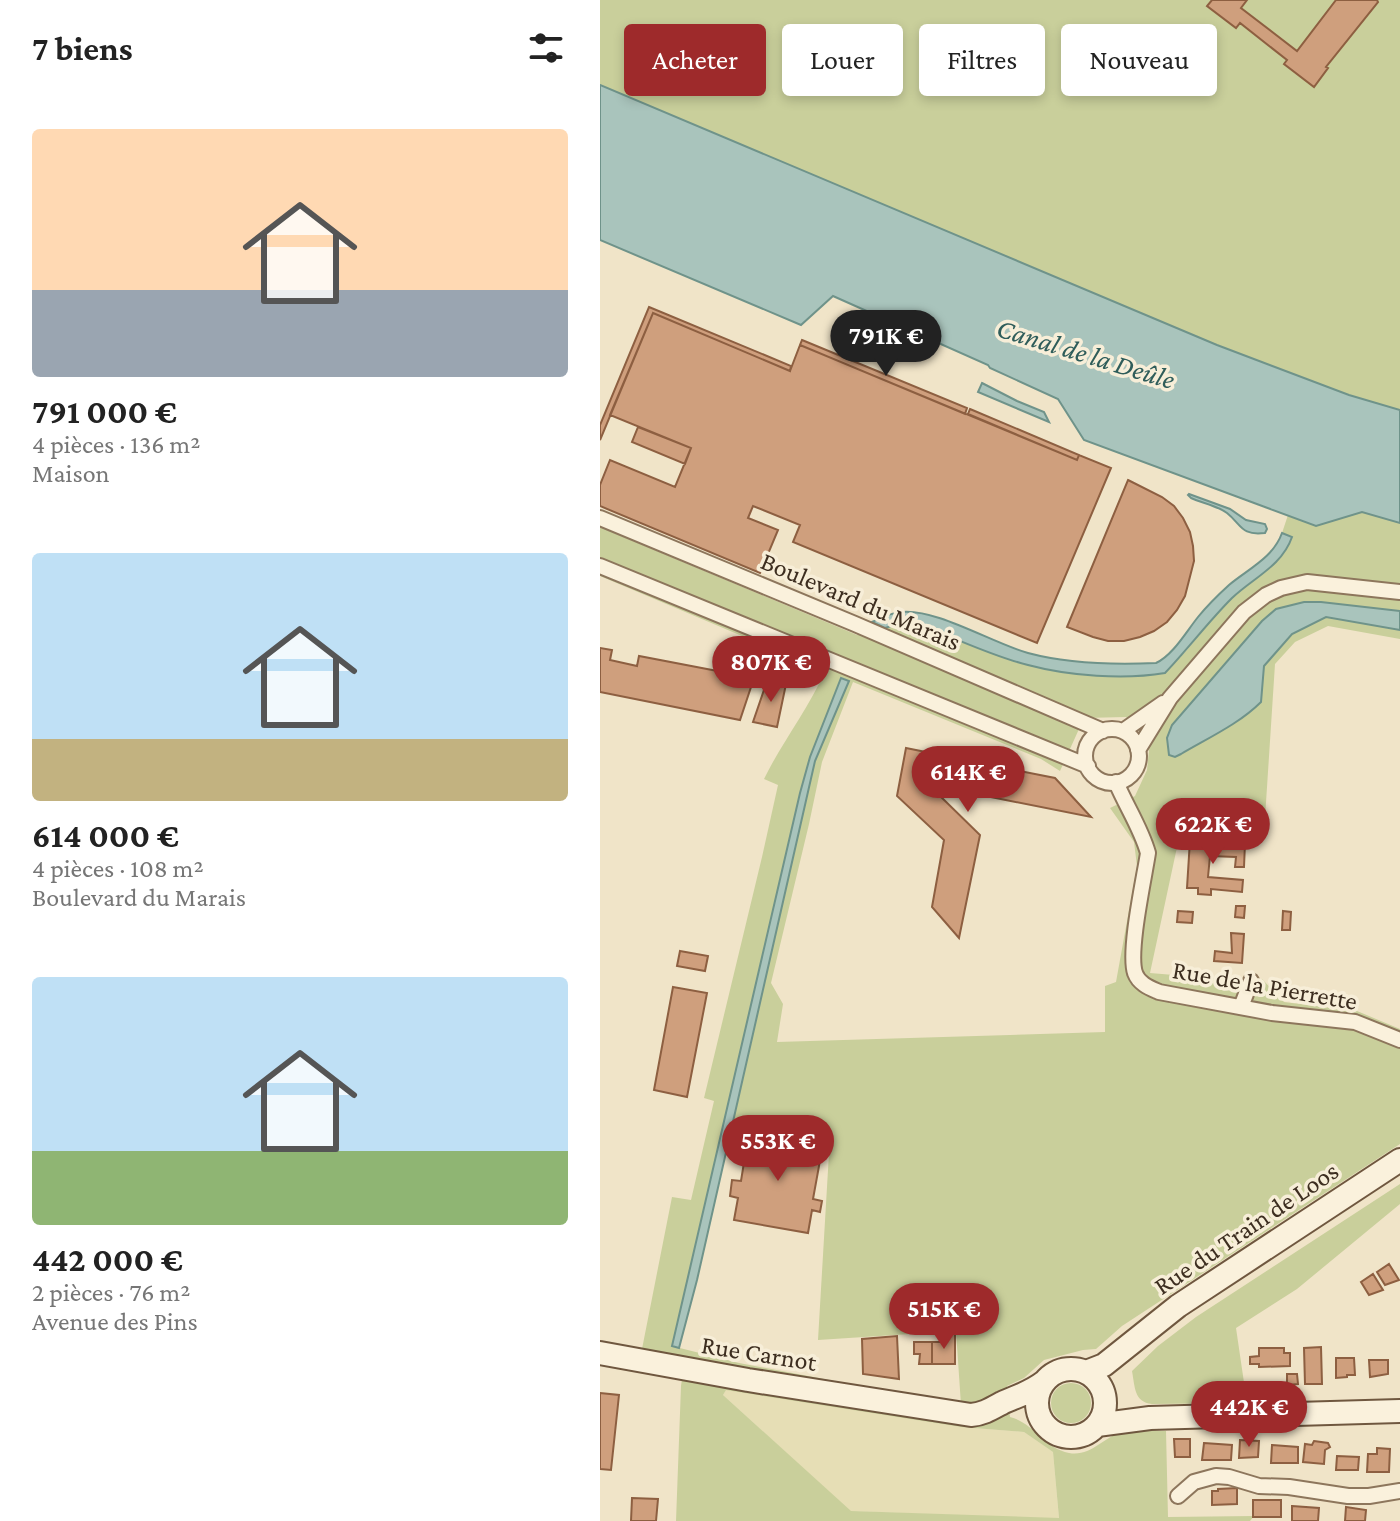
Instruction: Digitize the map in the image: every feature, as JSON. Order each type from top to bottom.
[{"type":"street","name":"Boulevard du Marais","points":[[600,518],[1103,731]]},
{"type":"street","points":[[600,566],[1088,766]]},
{"type":"street","points":[[1138,750],[1170,698],[1257,600],[1298,583],[1316,582],[1400,592]]},
{"type":"street","points":[[1123,731],[1170,698]]},
{"type":"street","points":[[1103,731],[1123,731],[1135,742],[1139,759],[1137,767],[1132,774],[1116,782],[1099,779],[1088,766],[1086,749],[1095,735],[1103,731]]},
{"type":"street","name":"Rue de la Pierrette","points":[[1116,782],[1148,853],[1132,955],[1135,974],[1144,985],[1159,992],[1272,1013],[1355,1022],[1400,1040]]},
{"type":"street","points":[[1153,989],[1155,974]]},
{"type":"street","points":[[1241,1007],[1251,981]]},
{"type":"street","name":"Rue du Train de Loos","points":[[1086,1372],[1099,1368],[1178,1306],[1400,1160]]},
{"type":"street","name":"Rue du Train de Loos","points":[[1104,1394],[1111,1371],[1127,1347]]},
{"type":"street","name":"Rue Carnot","points":[[600,1353],[956,1413],[975,1415],[991,1410],[1019,1409],[1043,1422]]},
{"type":"street","points":[[1104,1394],[1104,1411],[1097,1425],[1088,1432],[1072,1437],[1056,1433],[1043,1422],[1038,1411],[1038,1394],[1044,1382],[1061,1370],[1073,1369],[1086,1372],[1096,1380],[1110,1404],[1125,1413],[1150,1418]]},
{"type":"street","name":"Rue Carnot","points":[[991,1410],[1029,1393],[1044,1382]]},
{"type":"street","points":[[1097,1425],[1150,1418],[1400,1411]]},
{"type":"street","points":[[1178,1496],[1194,1482],[1216,1476],[1259,1486],[1348,1496],[1400,1491]]},
{"type":"shaded area","points":[[726,1389],[961,1427],[1024,1432],[1053,1452],[1059,1519],[850,1511],[723,1395]]},
{"type":"green space","points":[[600,0],[1400,0],[1400,410],[1349,395],[1217,345],[626,96],[766,96],[766,24],[624,24],[624,95],[600,85]]},
{"type":"green space","points":[[1362,512],[1400,523],[1400,639],[1328,626],[1295,642],[1275,664],[1265,818],[1182,824],[1150,973],[1258,982],[1262,979],[1284,1002],[1357,1011],[1400,1029],[1400,1144],[1122,1326],[1096,1349],[1044,1360],[1024,1378],[1007,1386],[1010,1417],[1069,1453],[1083,1452],[1126,1431],[1166,1431],[1168,1517],[1254,1516],[1250,1521],[676,1521],[681,1386],[685,1358],[642,1349],[672,1197],[691,1200],[714,1101],[704,1098],[778,785],[764,779],[825,671],[600,576],[600,527],[857,635],[872,622],[885,628],[901,623],[917,624],[1029,665],[1079,674],[1114,676],[1165,673],[1208,623],[1292,537],[1282,533],[1288,515],[1316,526]],"holes":[[[841,677],[849,681],[815,761],[734,1119],[830,1136],[818,1340],[956,1331],[961,1405],[739,1363],[672,1346],[810,757]],[[853,682],[1041,759],[1060,771],[1084,718],[1126,717],[1150,741],[1147,770],[1135,796],[1110,808],[1134,842],[1137,866],[1116,982],[1105,986],[1105,1032],[777,1042],[783,1004],[771,983],[822,762]],[[726,1390],[961,1427],[1024,1432],[1053,1452],[1059,1518],[851,1511],[723,1395]]]},
{"type":"green space","points":[[1400,1184],[1400,1204],[1297,1289],[1236,1328],[1247,1403],[1152,1404],[1139,1397],[1132,1371],[1158,1346],[1196,1317]]},
{"type":"green space","points":[[1071,1383],[1085,1389],[1091,1403],[1085,1417],[1071,1423],[1057,1417],[1051,1403],[1057,1389]]},
{"type":"water","name":"Canal de la Deûle","points":[[600,85],[1217,345],[1349,395],[1400,410],[1400,523],[1362,512],[1316,526],[1084,440],[1058,399],[833,296],[801,325],[600,240]]},
{"type":"water","points":[[982,383],[1044,412],[1049,422],[978,392]]},
{"type":"water","points":[[1189,494],[1230,509],[1246,520],[1265,524],[1267,529],[1265,533],[1246,531],[1227,513],[1191,498]]},
{"type":"water","points":[[1282,533],[1292,537],[1281,556],[1232,598],[1165,673],[1096,676],[1061,672],[1000,657],[917,624],[901,623],[885,628],[872,622],[893,613],[915,612],[931,615],[1044,657],[1091,663],[1156,663],[1174,649],[1198,617],[1229,585],[1273,549]]},
{"type":"water","points":[[1304,602],[1400,611],[1400,630],[1326,617],[1292,634],[1264,666],[1261,702],[1212,736],[1175,757],[1169,755],[1167,738],[1172,725],[1262,621],[1276,609]]},
{"type":"water","points":[[841,678],[849,681],[815,761],[679,1348],[672,1346],[800,793],[810,757]]},
{"type":"building","points":[[1212,0],[1247,0],[1241,8],[1297,51],[1336,0],[1378,2],[1326,67],[1314,87],[1284,64],[1287,60],[1240,23],[1236,28],[1207,6]]},
{"type":"building","points":[[649,307],[791,366],[790,371],[653,313],[600,440],[600,425]]},
{"type":"building","points":[[653,313],[790,371],[800,345],[1077,460],[1079,455],[1111,468],[1037,643],[793,542],[800,525],[753,506],[748,518],[778,530],[760,573],[600,506],[600,485],[610,460],[675,487],[691,448],[610,415]]},
{"type":"building","points":[[802,340],[967,408],[965,414],[800,345]]},
{"type":"building","points":[[970,409],[1079,455],[1077,460],[968,414]]},
{"type":"building","points":[[638,427],[691,448],[685,464],[632,442]]},
{"type":"building","points":[[1128,480],[1174,506],[1190,532],[1194,561],[1185,596],[1167,622],[1140,637],[1108,641],[1067,627]]},
{"type":"building","points":[[600,648],[612,650],[610,660],[637,666],[639,656],[754,678],[740,720],[600,692]]},
{"type":"building","points":[[767,681],[786,684],[777,727],[753,722]]},
{"type":"building","points":[[906,748],[1055,778],[1091,817],[941,787],[938,794],[980,835],[959,938],[932,907],[944,840],[897,796]]},
{"type":"building","points":[[1190,840],[1245,843],[1244,867],[1235,867],[1236,857],[1210,856],[1208,877],[1243,880],[1242,892],[1211,889],[1211,895],[1198,894],[1198,888],[1187,888]]},
{"type":"building","points":[[1236,906],[1245,906],[1244,918],[1235,917]]},
{"type":"building","points":[[1178,911],[1193,912],[1192,923],[1177,922]]},
{"type":"building","points":[[1283,911],[1291,912],[1290,930],[1282,930]]},
{"type":"building","points":[[1231,933],[1244,934],[1242,963],[1214,961],[1215,951],[1232,953]]},
{"type":"building","points":[[680,951],[708,956],[705,971],[677,966]]},
{"type":"building","points":[[673,987],[707,993],[687,1097],[654,1090]]},
{"type":"building","points":[[749,1132],[823,1144],[813,1199],[822,1201],[820,1212],[812,1210],[808,1233],[734,1220],[738,1198],[730,1196],[732,1180],[741,1181]]},
{"type":"building","points":[[1389,1264],[1399,1280],[1385,1285],[1377,1272]]},
{"type":"building","points":[[1373,1274],[1383,1290],[1369,1295],[1361,1282]]},
{"type":"building","points":[[947,1333],[955,1333],[955,1364],[932,1364],[932,1342],[947,1342]]},
{"type":"building","points":[[897,1336],[899,1379],[863,1374],[862,1339]]},
{"type":"building","points":[[914,1342],[932,1342],[932,1364],[919,1364],[920,1354],[914,1354]]},
{"type":"building","points":[[1321,1347],[1322,1384],[1305,1384],[1304,1348]]},
{"type":"building","points":[[1259,1348],[1284,1348],[1284,1353],[1290,1353],[1290,1366],[1259,1367],[1259,1364],[1250,1364],[1250,1357],[1259,1356]]},
{"type":"building","points":[[1336,1358],[1354,1358],[1355,1375],[1336,1378]]},
{"type":"building","points":[[1369,1360],[1388,1360],[1388,1374],[1370,1377]]},
{"type":"building","points":[[1287,1374],[1297,1374],[1298,1384],[1287,1385]]},
{"type":"building","points":[[600,1393],[619,1395],[611,1470],[600,1469]]},
{"type":"building","points":[[1174,1439],[1190,1439],[1190,1457],[1175,1457]]},
{"type":"building","points":[[1240,1440],[1259,1441],[1258,1457],[1239,1458]]},
{"type":"building","points":[[1314,1441],[1328,1443],[1330,1447],[1325,1450],[1324,1464],[1303,1462],[1305,1444],[1312,1445]]},
{"type":"building","points":[[1204,1443],[1232,1445],[1231,1460],[1202,1460]]},
{"type":"building","points":[[1272,1445],[1298,1447],[1298,1463],[1271,1463]]},
{"type":"building","points":[[1377,1448],[1390,1449],[1389,1472],[1367,1472],[1368,1454],[1377,1454]]},
{"type":"building","points":[[1337,1456],[1359,1457],[1358,1470],[1336,1470]]},
{"type":"building","points":[[1237,1488],[1237,1504],[1212,1505],[1212,1491]]},
{"type":"building","points":[[632,1498],[658,1499],[656,1521],[631,1521]]},
{"type":"building","points":[[1253,1500],[1281,1500],[1281,1517],[1253,1517]]},
{"type":"building","points":[[1292,1506],[1319,1508],[1318,1521],[1292,1521]]},
{"type":"building","points":[[1346,1507],[1366,1510],[1365,1521],[1345,1521]]}]
